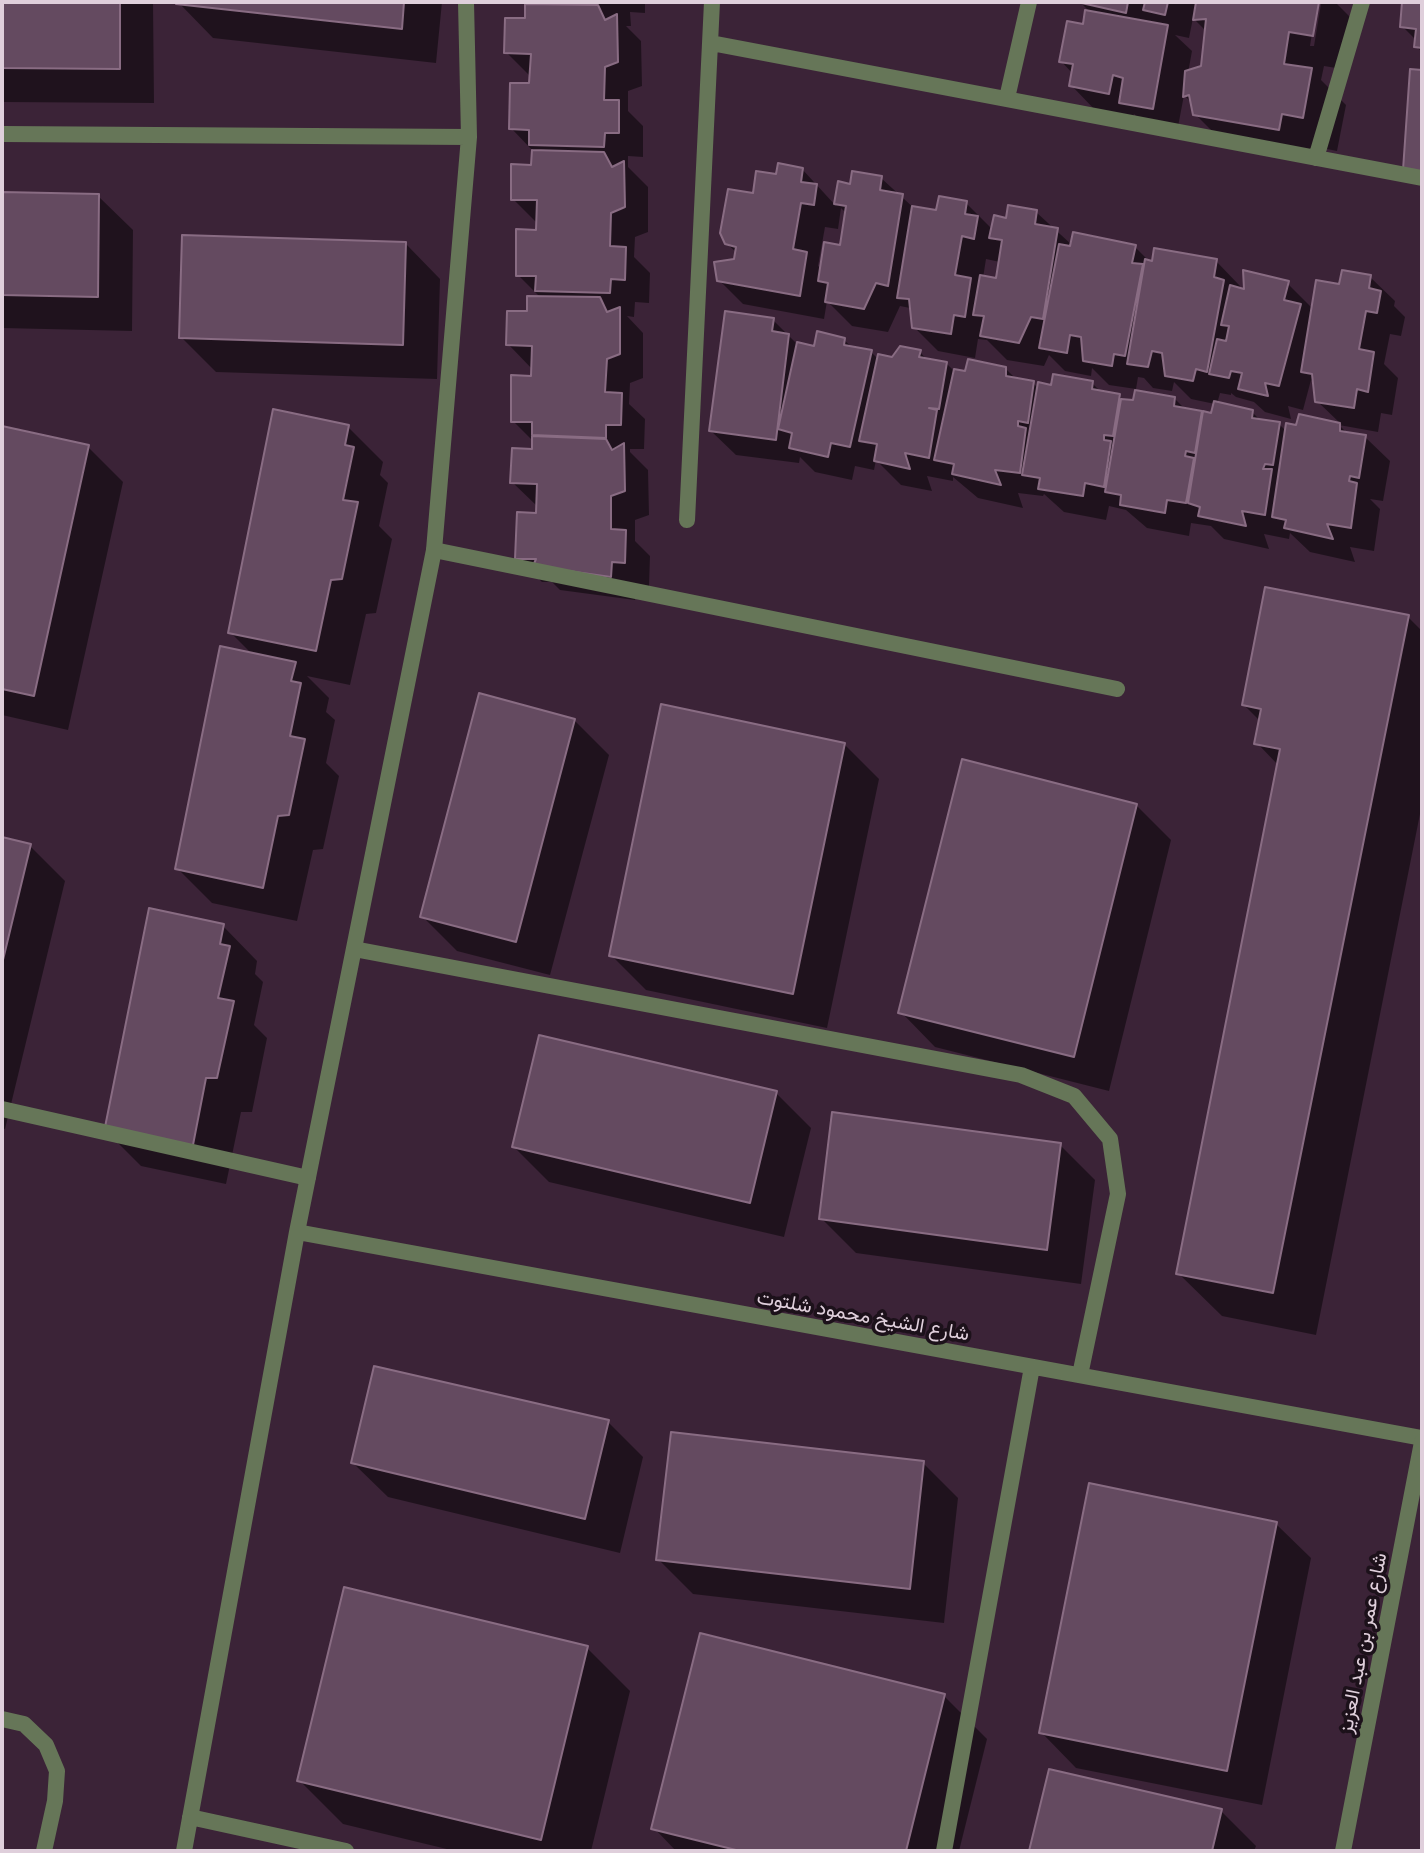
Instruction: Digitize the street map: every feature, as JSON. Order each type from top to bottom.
[{"type":"street","points":[[184,1851],[297,1232],[434,550],[469,137],[466,2]]},
{"type":"street","points":[[687,520],[712,2]]},
{"type":"street","points":[[1007,98],[1029,2]]},
{"type":"street","points":[[1316,158],[1362,2]]},
{"type":"street","points":[[711,43],[1422,178]]},
{"type":"street","points":[[2,134],[469,137]]},
{"type":"street","points":[[434,550],[1117,689]]},
{"type":"street","points":[[354,949],[1021,1075],[1074,1096],[1110,1139],[1118,1194],[1080,1375]]},
{"type":"street","points":[[2,1109],[308,1178]]},
{"type":"street","name":"شارع الشيخ محمود شلتوت","points":[[297,1232],[1422,1440]]},
{"type":"street","points":[[944,1851],[1032,1367]]},
{"type":"street","name":"شارع عمر بن عبد العزيز","points":[[1343,1851],[1422,1440]]},
{"type":"street","points":[[2,1719],[24,1724],[46,1745],[57,1771],[55,1801],[44,1851]]},
{"type":"street","points":[[190,1817],[346,1851]]},
{"type":"building","points":[[2,2],[120,2],[120,69],[2,68]]},
{"type":"building","points":[[176,2],[404,2],[402,29]]},
{"type":"building","points":[[1077,2],[1128,2],[1126,13]]},
{"type":"building","points":[[1145,2],[1168,2],[1165,15],[1143,10]]},
{"type":"building","points":[[1196,2],[1319,2],[1313,36],[1289,32],[1284,64],[1312,68],[1303,118],[1282,114],[1279,130],[1193,115],[1189,95],[1183,97],[1185,71],[1201,66],[1206,19],[1193,20]]},
{"type":"building","points":[[1402,2],[1422,2],[1422,48],[1414,47],[1416,29],[1400,27]]},
{"type":"building","points":[[525,4],[598,5],[605,20],[617,14],[618,62],[605,67],[604,100],[619,100],[619,133],[605,133],[604,147],[529,145],[529,130],[509,129],[510,83],[529,83],[531,54],[504,53],[505,18],[525,18]]},
{"type":"building","points":[[1085,10],[1168,25],[1153,109],[1119,103],[1123,78],[1113,75],[1109,94],[1069,86],[1073,64],[1059,62],[1067,21],[1083,24]]},
{"type":"building","points":[[1410,69],[1422,70],[1422,172],[1403,170]]},
{"type":"building","points":[[532,150],[604,152],[612,167],[624,161],[625,207],[611,213],[610,246],[626,247],[625,280],[611,279],[610,293],[535,291],[536,276],[516,276],[516,229],[536,230],[537,200],[511,200],[511,164],[531,165]]},
{"type":"building","points":[[778,163],[803,168],[801,182],[817,184],[814,205],[801,203],[793,249],[807,252],[800,296],[717,281],[714,262],[734,259],[736,247],[725,244],[720,233],[728,189],[753,193],[756,171],[776,174]]},
{"type":"building","points":[[852,171],[882,176],[880,190],[903,194],[888,286],[876,283],[864,309],[825,302],[828,283],[818,281],[824,242],[840,245],[846,206],[834,204],[838,181],[850,184]]},
{"type":"building","points":[[2,192],[99,194],[98,297],[2,295]]},
{"type":"building","points":[[939,196],[967,201],[965,214],[978,216],[974,239],[962,236],[955,275],[971,278],[965,317],[954,315],[951,334],[912,328],[909,299],[897,298],[912,206],[936,210]]},
{"type":"building","points":[[1008,205],[1037,210],[1035,224],[1058,228],[1043,319],[1031,317],[1019,343],[980,336],[984,316],[973,315],[980,275],[996,278],[1002,240],[989,238],[994,215],[1006,218]]},
{"type":"building","points":[[1073,232],[1136,245],[1132,263],[1143,264],[1125,356],[1114,354],[1112,366],[1083,361],[1081,337],[1070,335],[1067,353],[1039,348],[1059,244],[1070,246]]},
{"type":"building","points":[[182,235],[406,242],[403,345],[179,338]]},
{"type":"building","points":[[1154,248],[1217,259],[1214,277],[1224,280],[1207,372],[1196,369],[1193,381],[1165,376],[1162,353],[1152,351],[1148,367],[1127,364],[1145,259],[1152,261]]},
{"type":"building","points":[[1243,270],[1289,281],[1284,300],[1301,304],[1279,386],[1265,383],[1268,396],[1238,389],[1242,373],[1231,371],[1229,378],[1209,374],[1217,339],[1226,341],[1229,326],[1221,325],[1230,285],[1244,289]]},
{"type":"building","points":[[1342,270],[1371,275],[1369,288],[1381,291],[1377,313],[1366,311],[1359,349],[1374,352],[1368,392],[1357,389],[1354,408],[1315,402],[1312,374],[1301,372],[1316,280],[1339,284]]},
{"type":"building","points":[[527,296],[600,297],[607,312],[620,307],[620,354],[607,359],[605,392],[622,393],[621,425],[606,425],[606,438],[532,435],[532,422],[511,422],[511,375],[531,376],[532,346],[506,345],[507,311],[527,311]]},
{"type":"building","points":[[725,311],[774,318],[772,331],[789,334],[776,440],[709,431]]},
{"type":"building","points":[[817,331],[845,338],[844,345],[872,350],[850,447],[831,443],[828,457],[789,448],[792,433],[778,429],[797,342],[814,346]]},
{"type":"building","points":[[900,346],[921,350],[919,357],[947,362],[939,409],[929,408],[937,410],[929,458],[905,453],[910,469],[874,461],[877,444],[859,441],[878,354],[892,357]]},
{"type":"building","points":[[968,359],[1006,367],[1006,376],[1034,381],[1028,423],[1018,421],[1018,426],[1026,428],[1020,473],[995,470],[1001,485],[952,474],[954,464],[934,460],[954,369],[965,371]]},
{"type":"building","points":[[1053,374],[1093,381],[1092,389],[1120,394],[1113,436],[1104,435],[1104,440],[1111,441],[1104,487],[1085,483],[1083,496],[1038,489],[1040,478],[1022,475],[1038,382],[1051,385]]},
{"type":"building","points":[[1135,390],[1175,397],[1174,406],[1202,411],[1195,453],[1186,451],[1185,456],[1194,458],[1186,503],[1167,500],[1165,513],[1120,505],[1121,495],[1105,492],[1121,399],[1133,400]]},
{"type":"building","points":[[1214,401],[1253,410],[1252,418],[1280,422],[1273,465],[1265,464],[1263,469],[1272,469],[1265,515],[1242,511],[1246,526],[1198,516],[1200,507],[1188,503],[1203,411],[1211,413]]},
{"type":"building","points":[[273,409],[349,425],[345,445],[354,447],[343,500],[358,502],[342,579],[331,580],[316,651],[228,633]]},
{"type":"building","points":[[1299,414],[1340,423],[1340,431],[1366,435],[1359,478],[1350,476],[1349,481],[1357,483],[1351,528],[1327,524],[1333,539],[1284,528],[1286,520],[1272,517],[1286,423],[1296,425]]},
{"type":"building","points":[[2,426],[89,445],[34,696],[2,689]]},
{"type":"building","points":[[532,436],[606,439],[612,450],[624,443],[625,491],[611,496],[611,529],[626,530],[625,563],[612,562],[611,577],[533,566],[536,559],[515,559],[517,512],[536,513],[537,484],[510,483],[512,448],[532,449]]},
{"type":"building","points":[[1265,587],[1409,615],[1273,1293],[1176,1274],[1280,749],[1254,744],[1261,709],[1242,705]]},
{"type":"building","points":[[220,646],[296,662],[291,681],[301,683],[290,736],[305,739],[289,815],[278,816],[263,888],[175,869]]},
{"type":"building","points":[[479,693],[575,719],[516,942],[420,917]]},
{"type":"building","points":[[661,704],[845,743],[793,994],[609,956]]},
{"type":"building","points":[[962,759],[1137,804],[1074,1057],[898,1013]]},
{"type":"building","points":[[2,837],[31,844],[2,964]]},
{"type":"building","points":[[149,908],[224,924],[220,944],[230,946],[218,998],[234,1001],[217,1078],[206,1078],[192,1150],[104,1132]]},
{"type":"building","points":[[539,1035],[777,1091],[750,1203],[512,1147]]},
{"type":"building","points":[[832,1112],[1061,1143],[1047,1250],[819,1219]]},
{"type":"building","points":[[374,1366],[609,1420],[585,1519],[351,1463]]},
{"type":"building","points":[[671,1432],[924,1461],[910,1589],[656,1560]]},
{"type":"building","points":[[1089,1483],[1277,1522],[1227,1771],[1039,1733]]},
{"type":"building","points":[[344,1587],[588,1646],[541,1840],[297,1781]]},
{"type":"building","points":[[700,1633],[945,1694],[906,1851],[740,1851],[651,1829]]},
{"type":"building","points":[[1049,1769],[1222,1809],[1212,1851],[1029,1851]]}]
